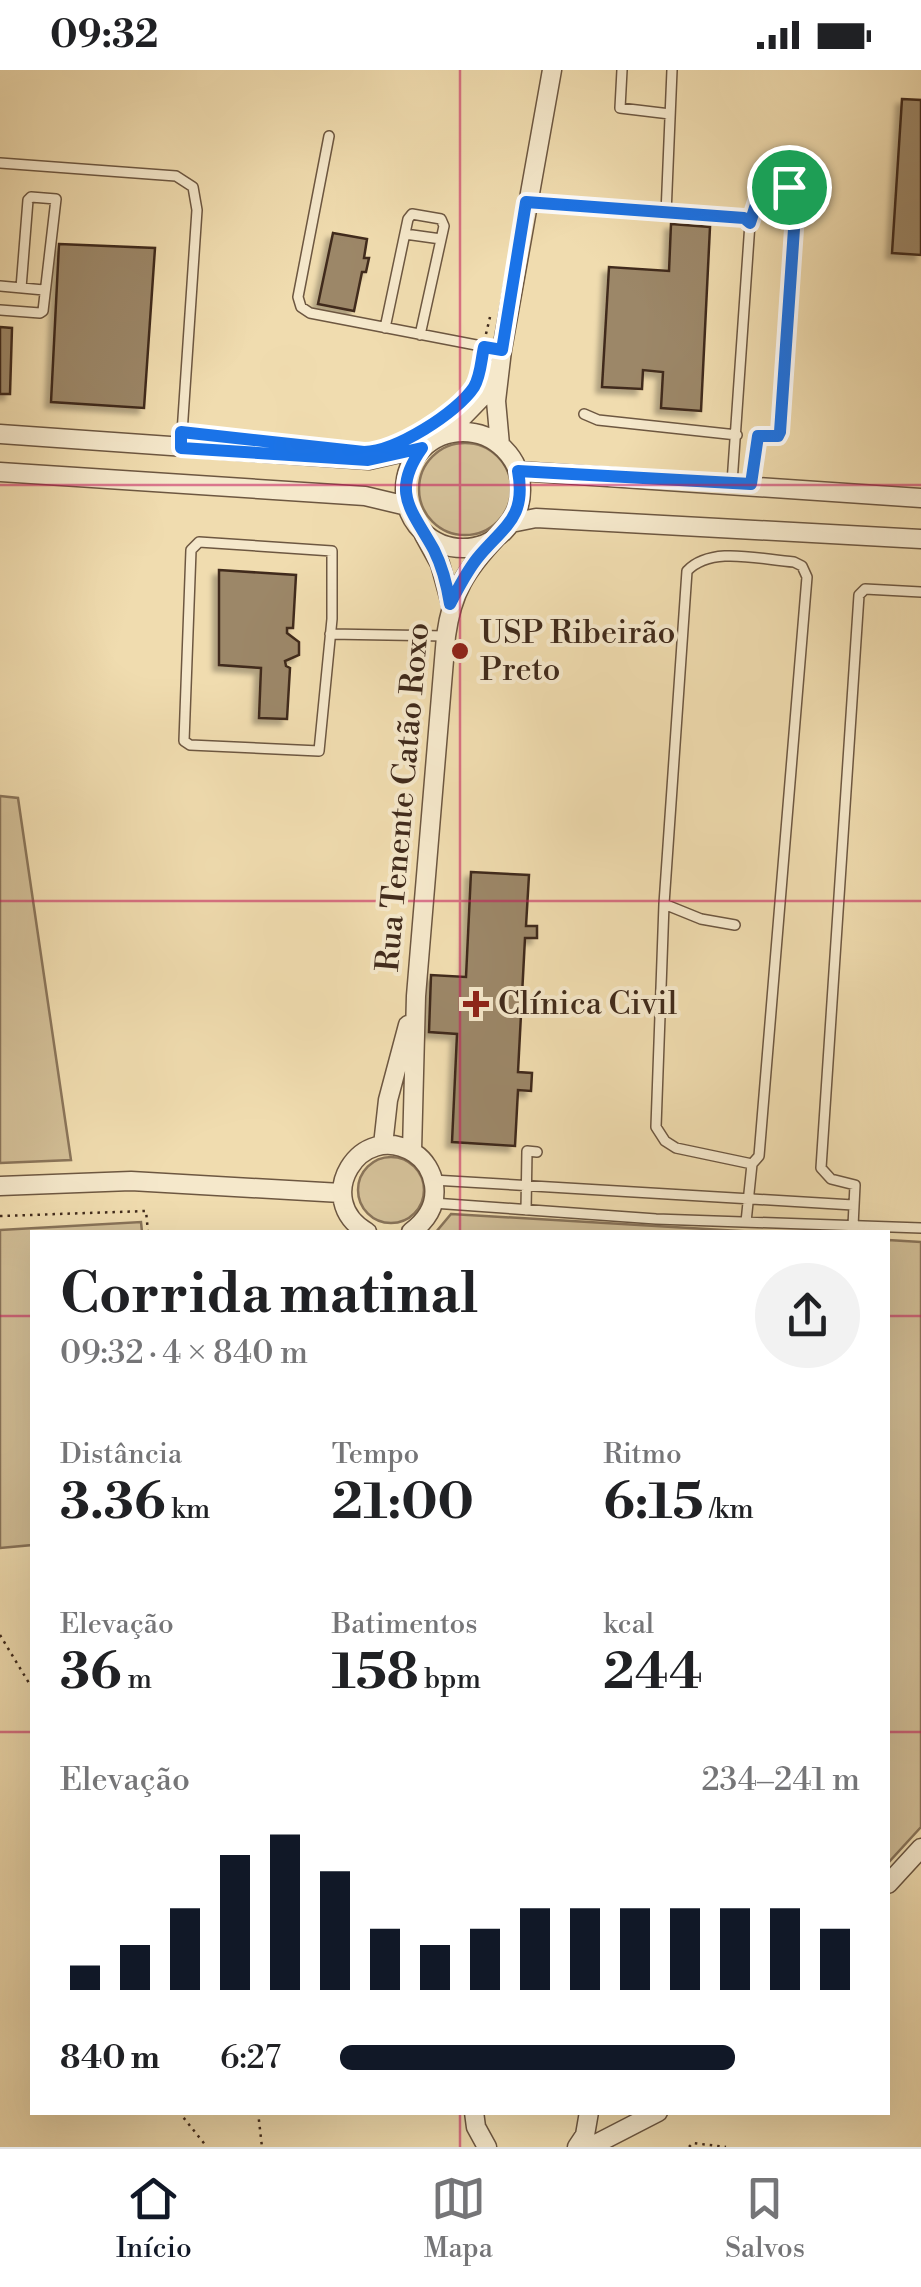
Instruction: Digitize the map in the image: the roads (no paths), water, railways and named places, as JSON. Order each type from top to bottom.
[{"type":"street","points":[[447,434],[482,397],[552,70]]},
{"type":"street","points":[[493,349],[500,445]]},
{"type":"street","points":[[0,434],[368,460],[416,443],[466,431],[500,445],[518,471],[521,489],[511,524],[496,538],[477,546],[456,548],[436,542],[420,529],[407,506],[405,485],[416,443]]},
{"type":"street","points":[[518,471],[921,498]]},
{"type":"street","points":[[0,472],[365,496],[407,506]]},
{"type":"street","points":[[511,524],[536,518],[921,539]]},
{"type":"street","name":"Rua Tenente Catão Roxo","points":[[420,529],[440,564],[450,604]]},
{"type":"street","name":"Rua Tenente Catão Roxo","points":[[412,1151],[416,996],[450,604],[462,580],[496,538]]},
{"type":"street","name":"Rua Tenente Catão Roxo","points":[[382,1144],[388,1100],[416,996]]},
{"type":"street","points":[[364,1230],[351,1220],[341,1192],[344,1175],[353,1160],[382,1144],[412,1151],[429,1169],[433,1180],[433,1203],[428,1215],[412,1230]]},
{"type":"street","points":[[0,1186],[131,1181],[341,1192]]},
{"type":"street","points":[[890,1882],[913,1862],[921,1848]]},
{"type":"street","points":[[474,2115],[487,2147]]},
{"type":"street","points":[[577,2147],[585,2134],[588,2115]]},
{"type":"street","points":[[590,2147],[652,2115]]},
{"type":"lane","points":[[622,70],[620,108],[670,114]]},
{"type":"lane","points":[[666,214],[672,70]]},
{"type":"lane","points":[[329,136],[298,297],[300,307],[310,313],[493,349]]},
{"type":"lane","points":[[0,163],[176,176],[193,187],[197,210],[181,448]]},
{"type":"lane","points":[[771,184],[793,190],[796,200],[780,432],[778,436],[758,436],[742,484],[737,434],[750,223],[764,187],[771,184]]},
{"type":"lane","points":[[0,310],[43,311],[56,199],[28,200],[21,288]]},
{"type":"lane","points":[[526,202],[744,218],[750,223]]},
{"type":"lane","points":[[385,328],[412,214],[441,218],[444,226],[420,335]]},
{"type":"lane","points":[[405,234],[441,239]]},
{"type":"lane","points":[[0,286],[44,290]]},
{"type":"lane","points":[[584,414],[598,420],[737,434]]},
{"type":"lane","points":[[199,542],[332,551],[330,634],[319,751],[184,741],[193,546],[199,542]]},
{"type":"lane","points":[[746,1222],[752,1164],[759,1156],[807,577],[802,566],[794,562],[711,556],[695,562],[687,572],[664,904],[656,1127],[676,1148],[752,1164]]},
{"type":"lane","points":[[853,1226],[854,1184],[831,1180],[821,1168],[858,594],[864,589],[921,592]]},
{"type":"lane","points":[[330,634],[446,636]]},
{"type":"lane","points":[[664,904],[701,919],[736,925]]},
{"type":"lane","points":[[526,1210],[527,1152],[536,1152]]},
{"type":"lane","points":[[433,1180],[853,1205]]},
{"type":"lane","points":[[599,1215],[600,1191]]},
{"type":"lane","points":[[629,1217],[631,1192]]},
{"type":"lane","points":[[676,1220],[677,1195]]},
{"type":"lane","points":[[433,1203],[676,1220],[921,1228]]},
{"type":"place","name":"USP Ribeirão Preto","points":[[460,651]]},
{"type":"place","name":"Clínica Civil","points":[[476,1004]]}]
